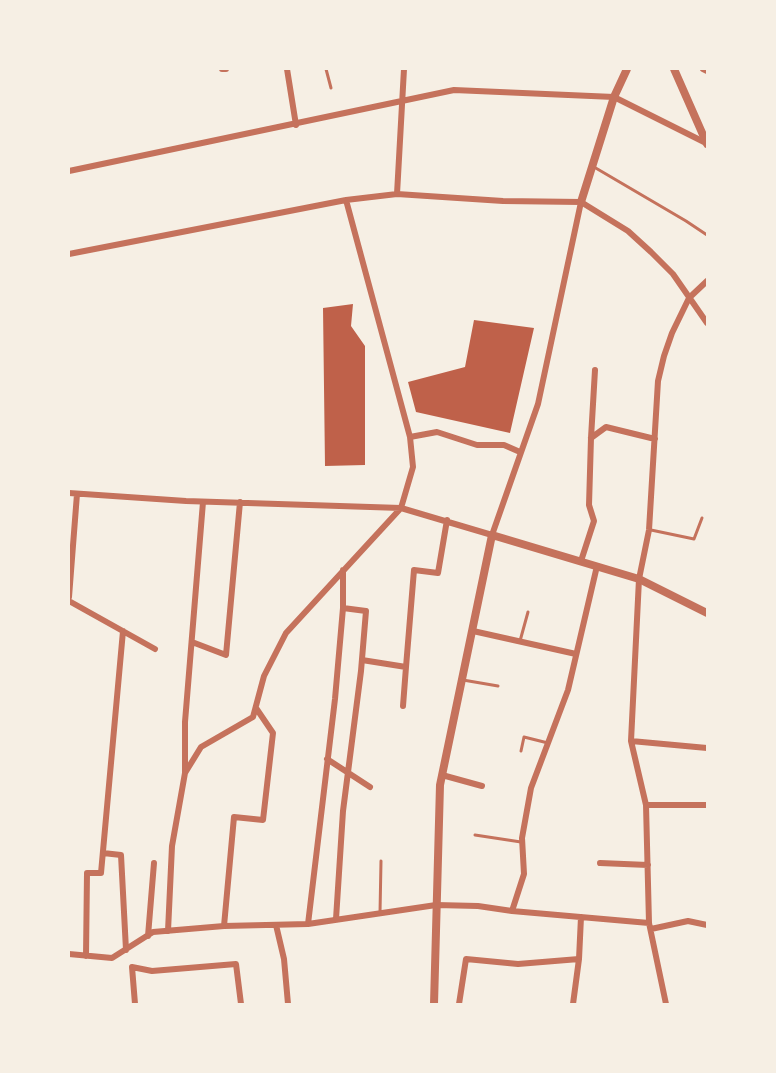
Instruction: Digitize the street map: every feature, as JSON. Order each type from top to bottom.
[{"type":"street","points":[[287,69],[296,124]]},
{"type":"street","points":[[397,194],[404,69]]},
{"type":"street","points":[[434,1004],[440,785],[492,535],[538,404],[580,202],[614,97],[627,69]]},
{"type":"street","points":[[674,69],[707,143]]},
{"type":"street","points":[[703,69],[707,71]]},
{"type":"street","points":[[69,171],[454,90],[614,97],[707,143]]},
{"type":"street","points":[[69,254],[346,200],[397,194],[502,201],[580,202],[628,231],[651,252],[673,274],[707,323]]},
{"type":"street","points":[[185,773],[201,747],[253,717],[264,676],[286,633],[401,508],[413,467],[410,437],[346,200]]},
{"type":"street","points":[[666,1004],[650,926],[646,805],[631,741],[639,579],[649,530],[658,381],[672,333],[689,298],[707,281]]},
{"type":"street","points":[[581,561],[594,521],[589,505],[595,370]]},
{"type":"street","points":[[591,438],[606,427],[655,439]]},
{"type":"street","points":[[410,437],[437,432],[477,445],[504,445],[520,452]]},
{"type":"street","points":[[69,493],[203,502],[401,508],[639,579],[705,609]]},
{"type":"street","points":[[78,494],[69,599],[155,649]]},
{"type":"street","points":[[168,932],[172,846],[185,773],[185,722],[203,502]]},
{"type":"street","points":[[192,642],[226,655],[240,502]]},
{"type":"street","points":[[403,706],[414,570],[438,573],[447,520]]},
{"type":"street","points":[[512,911],[524,874],[523,843],[531,788],[568,690],[597,566]]},
{"type":"street","points":[[308,924],[335,699],[344,569]]},
{"type":"street","points":[[336,919],[343,811],[366,611],[343,608]]},
{"type":"street","points":[[86,956],[87,873],[101,873],[123,631]]},
{"type":"street","points":[[473,631],[576,654]]},
{"type":"street","points":[[362,660],[406,666]]},
{"type":"street","points":[[224,926],[234,816],[263,820],[273,733],[256,708]]},
{"type":"street","points":[[631,741],[707,748]]},
{"type":"street","points":[[327,759],[370,787]]},
{"type":"street","points":[[442,776],[482,786]]},
{"type":"street","points":[[646,805],[707,805]]},
{"type":"street","points":[[103,853],[121,855],[126,950]]},
{"type":"street","points":[[148,936],[154,863]]},
{"type":"street","points":[[600,863],[648,865]]},
{"type":"street","points":[[69,954],[112,958],[153,932],[224,926],[308,924],[436,905],[478,906],[650,926],[688,921],[707,925]]},
{"type":"street","points":[[573,1004],[579,959],[581,917]]},
{"type":"street","points":[[276,925],[284,959],[288,1004]]},
{"type":"street","points":[[459,1004],[466,958],[518,964],[579,959]]},
{"type":"street","points":[[135,1004],[132,967],[152,971],[236,964],[242,1004]]},
{"type":"lane","points":[[326,69],[331,88]]},
{"type":"lane","points":[[592,166],[707,235]]},
{"type":"lane","points":[[649,530],[694,539],[702,518]]},
{"type":"lane","points":[[520,641],[528,612]]},
{"type":"lane","points":[[463,680],[498,687]]},
{"type":"lane","points":[[521,751],[524,736],[548,743]]},
{"type":"lane","points":[[475,835],[523,843]]},
{"type":"lane","points":[[380,913],[381,861]]},
{"type":"building","points":[[353,304],[351,326],[365,346],[365,465],[325,466],[323,308]]},
{"type":"building","points":[[474,320],[534,328],[510,433],[416,412],[408,382],[465,367]]}]
